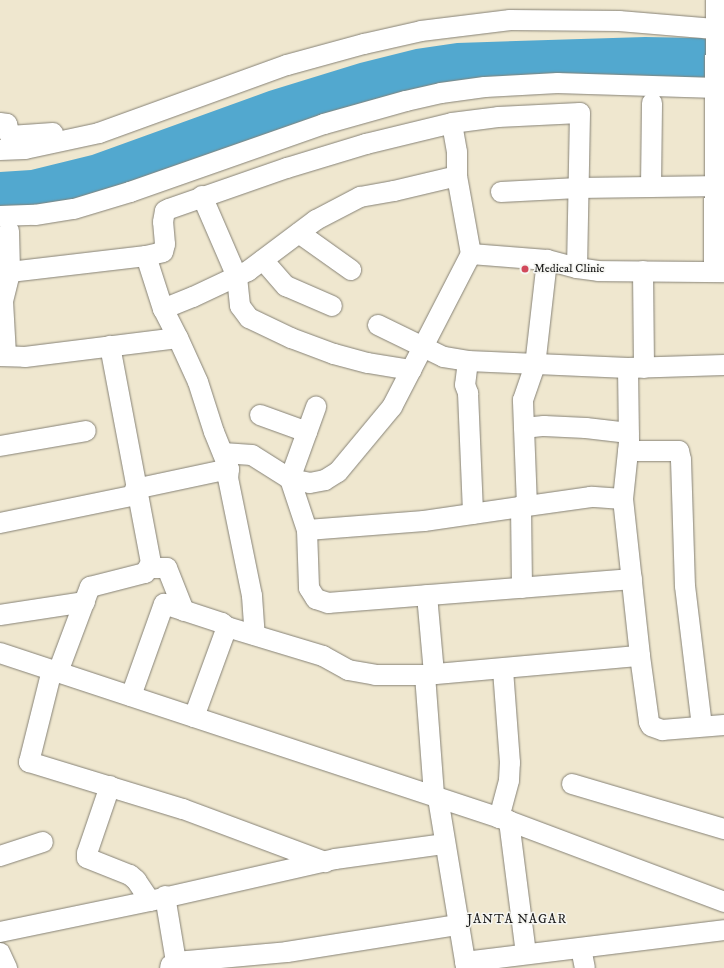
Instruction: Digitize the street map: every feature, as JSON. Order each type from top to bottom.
[{"type":"street","points":[[471,254],[547,260],[577,268],[598,271],[719,272],[719,186],[715,85],[720,28],[716,0]]},
{"type":"street","points":[[0,150],[25,149],[99,133],[287,65],[364,44],[421,31],[517,20],[619,21],[720,28]]},
{"type":"street","points":[[178,338],[25,357],[3,356],[3,301],[10,272],[4,223],[35,215],[74,209],[130,192],[324,124],[406,101],[441,93],[485,87],[558,84],[715,85]]},
{"type":"street","points":[[651,187],[652,104]]},
{"type":"street","points":[[10,272],[146,256],[163,252],[163,222],[165,211],[202,196],[366,144],[452,123],[498,117],[580,113],[577,268]]},
{"type":"street","points":[[0,123],[7,124],[10,136],[61,132]]},
{"type":"street","points":[[0,524],[136,492],[226,461],[252,454],[290,479],[310,483],[325,480],[338,472],[392,407],[471,254],[457,176],[457,152],[452,123]]},
{"type":"street","points":[[163,309],[237,277],[263,260],[316,220],[360,197],[394,191],[457,176]]},
{"type":"street","points":[[501,192],[578,188],[719,186]]},
{"type":"street","points":[[202,196],[237,277],[240,306],[249,318],[291,338],[334,354],[368,363],[411,370]]},
{"type":"street","points":[[299,233],[351,270]]},
{"type":"street","points":[[146,256],[163,309],[198,382],[214,432],[226,461],[228,478],[252,596],[255,636]]},
{"type":"street","points":[[263,260],[286,286],[332,306]]},
{"type":"street","points":[[522,588],[524,506],[523,400],[535,366],[547,260]]},
{"type":"street","points":[[643,271],[636,368],[623,499],[640,656],[649,722],[651,726],[662,730],[724,725]]},
{"type":"street","points":[[378,325],[444,357],[468,361],[535,366],[636,368],[724,365]]},
{"type":"street","points":[[110,346],[150,563],[149,568],[145,572],[90,587],[55,671],[29,762],[183,808],[325,862]]},
{"type":"street","points":[[468,361],[465,384],[468,394],[473,514]]},
{"type":"street","points":[[316,407],[290,479],[307,530],[309,588],[316,599],[328,603],[632,579]]},
{"type":"street","points":[[260,415],[307,432]]},
{"type":"street","points":[[524,428],[544,426],[586,428],[629,442],[679,451],[685,586],[702,726]]},
{"type":"street","points":[[0,446],[86,431]]},
{"type":"street","points":[[307,530],[424,521],[524,506],[591,498],[623,499]]},
{"type":"street","points":[[149,568],[167,568],[184,610]]},
{"type":"street","points":[[427,596],[429,675],[436,797],[466,965],[526,954],[724,930]]},
{"type":"street","points":[[0,615],[85,602]]},
{"type":"street","points":[[131,696],[164,604],[222,623],[227,627],[324,656],[348,670],[375,675],[429,675],[640,656]]},
{"type":"street","points":[[194,717],[227,627]]},
{"type":"street","points":[[0,653],[504,819],[724,902]]},
{"type":"street","points":[[503,669],[510,763],[504,819],[526,954]]},
{"type":"street","points":[[572,784],[724,829]]},
{"type":"street","points":[[110,786],[87,853],[87,858],[130,875],[160,898],[173,965],[282,960],[458,925]]},
{"type":"street","points":[[0,856],[43,842]]},
{"type":"street","points":[[0,932],[325,862],[445,844]]},
{"type":"street","points":[[581,948],[585,968]]},
{"type":"street","points":[[0,953],[7,968]]},
{"type":"water","points":[[645,37],[701,38],[724,42],[724,80],[494,79],[182,166],[52,206],[0,212],[0,172],[31,170],[92,155],[269,91],[360,63],[416,49],[457,43]]},
{"type":"place","name":"Medical Clinic","points":[[525,269]]},
{"type":"district","name":"JANTA NAGAR","points":[[517,919]]}]
